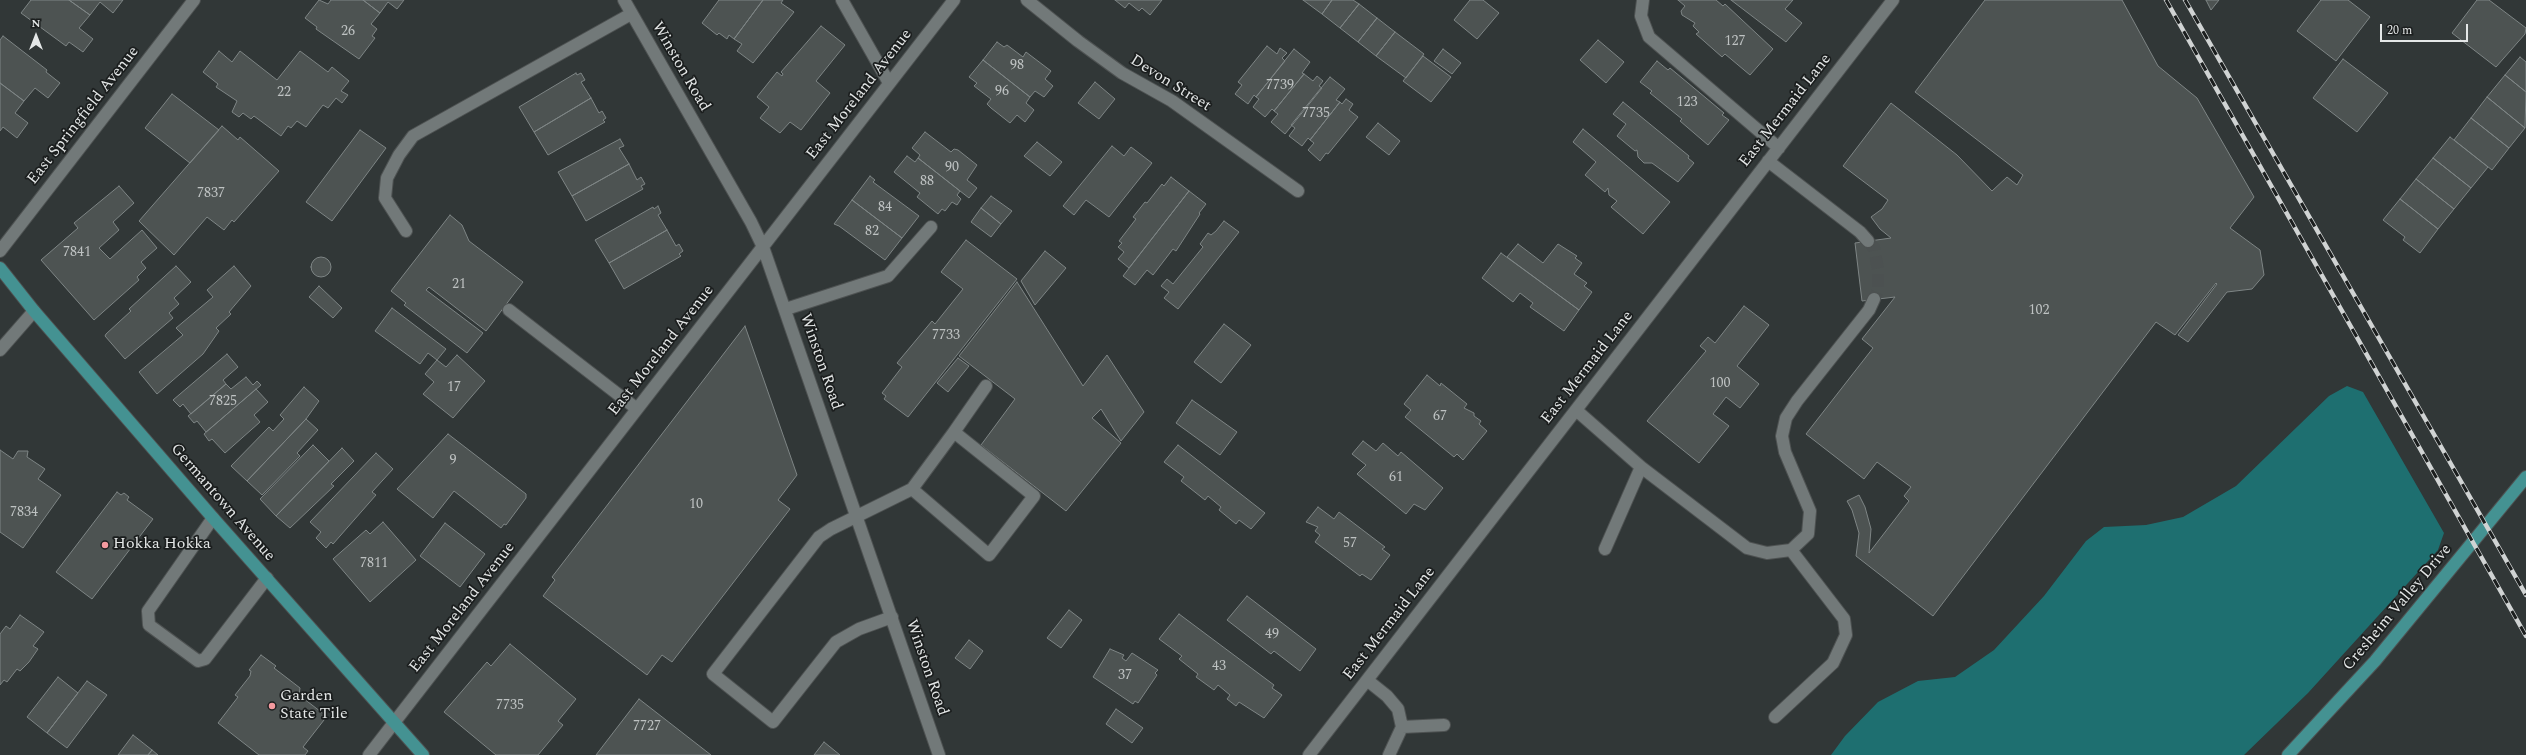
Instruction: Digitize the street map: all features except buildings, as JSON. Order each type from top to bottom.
[{"type":"main road","name":"Germantown Avenue","points":[[0,268],[34,311],[213,518],[423,755]]},
{"type":"main road","name":"Cresheim Valley Drive","points":[[2288,755],[2365,673],[2526,477]]},
{"type":"street","name":"East Springfield Avenue","points":[[0,251],[194,0]]},
{"type":"street","name":"Winston Road","points":[[624,0],[751,222],[763,247],[939,755]]},
{"type":"street","points":[[842,0],[889,83]]},
{"type":"street","name":"East Moreland Avenue","points":[[369,755],[954,0]]},
{"type":"street","name":"Devon Street","points":[[1027,0],[1078,41],[1116,68],[1172,101],[1298,191]]},
{"type":"street","points":[[1644,0],[1641,16],[1649,37],[1779,148]]},
{"type":"street","name":"East Mermaid Lane","points":[[1309,755],[1893,0]]},
{"type":"street","points":[[406,231],[385,198],[387,178],[399,155],[413,136],[631,14]]},
{"type":"street","points":[[1768,161],[1860,232],[1868,241]]},
{"type":"street","points":[[786,310],[888,276],[931,226]]},
{"type":"street","points":[[1576,410],[1641,467],[1747,548],[1767,553],[1791,550],[1808,534],[1810,511],[1785,452],[1782,436],[1786,418],[1797,401],[1869,310],[1874,299]]},
{"type":"street","points":[[509,310],[637,409]]},
{"type":"street","points":[[0,350],[34,311]]},
{"type":"street","points":[[892,617],[859,628],[836,642],[773,722],[713,674],[809,548],[831,529],[857,518],[912,489],[986,386]]},
{"type":"street","points":[[912,489],[989,555],[1034,496],[954,432]]},
{"type":"street","points":[[1605,549],[1641,467]]},
{"type":"street","points":[[213,518],[148,611],[149,625],[198,661],[205,659],[266,578]]},
{"type":"street","points":[[1775,717],[1832,663],[1846,635],[1844,619],[1791,550]]},
{"type":"street","points":[[1367,680],[1387,696],[1398,709],[1402,727],[1389,755]]},
{"type":"street","points":[[1402,727],[1444,725]]},
{"type":"shaded area","points":[[2347,386],[2363,392],[2444,533],[2438,550],[2308,693],[2244,755],[1831,755],[1845,736],[1878,702],[1918,681],[1955,677],[1994,650],[2044,596],[2086,541],[2104,527],[2146,525],[2183,517],[2236,486],[2329,396]]},
{"type":"tunnel","points":[[1868,241],[1874,248],[1878,269],[1878,290],[1874,299]]},
{"type":"railway","points":[[2166,0],[2526,636]]},
{"type":"railway","points":[[2185,0],[2526,595]]},
{"type":"place","name":"Hokka Hokka","points":[[105,545]]},
{"type":"place","name":"Garden State Tile","points":[[272,706]]}]
